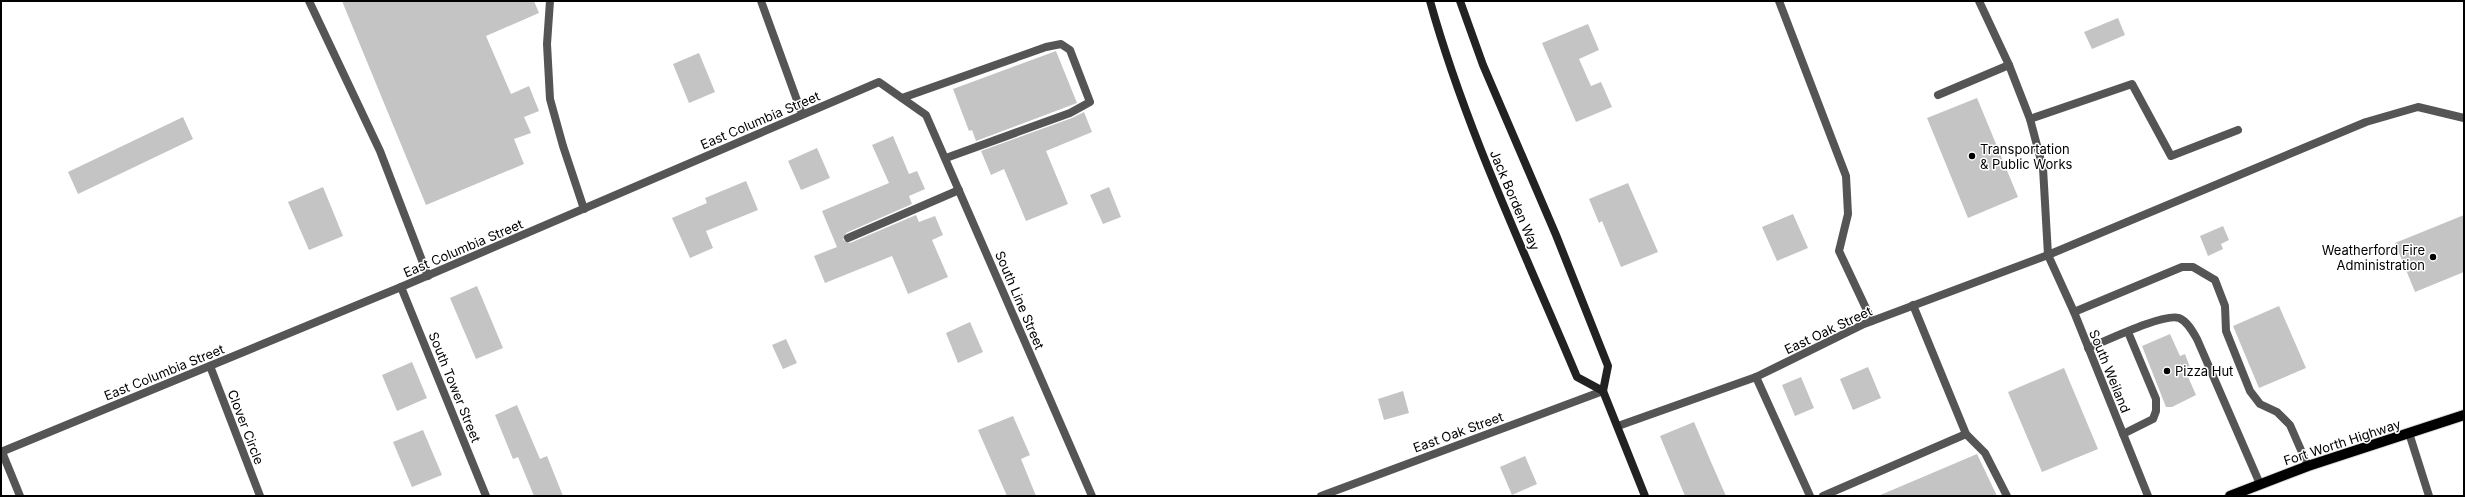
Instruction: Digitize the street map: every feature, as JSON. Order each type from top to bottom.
[{"type":"main road","name":"Jack Borden Way","points":[[1430,1],[1445,57],[1480,147],[1577,377],[1603,391],[1608,366],[1556,235],[1483,65],[1460,1]]},
{"type":"main road","points":[[1603,391],[1645,496]]},
{"type":"main road","name":"Fort Worth Highway","points":[[2230,496],[2308,466],[2464,415]]},
{"type":"street","points":[[309,1],[380,151],[428,276]]},
{"type":"street","points":[[550,1],[547,44],[550,99],[562,146],[584,209]]},
{"type":"street","points":[[760,1],[802,114]]},
{"type":"street","points":[[1779,1],[1846,176],[1848,214],[1840,251],[1872,321]]},
{"type":"street","points":[[1979,1],[2009,65],[2030,119],[2044,168],[2048,255]]},
{"type":"street","points":[[902,98],[1046,47],[1061,44],[1070,50],[1090,102],[1070,113],[946,158]]},
{"type":"street","points":[[1938,95],[2009,65]]},
{"type":"street","name":"East Columbia Street","points":[[2,452],[401,288],[879,82],[926,115]]},
{"type":"street","points":[[2030,119],[2132,84],[2171,156],[2238,130]]},
{"type":"street","name":"East Oak Street","points":[[1618,426],[1756,377],[1872,321],[2048,255],[2366,122],[2418,107],[2464,118]]},
{"type":"street","name":"South Line Street","points":[[926,115],[1092,496]]},
{"type":"street","points":[[848,238],[959,190]]},
{"type":"street","name":"South Weiland","points":[[2048,255],[2074,312],[2148,496]]},
{"type":"street","points":[[2074,312],[2182,267],[2193,267],[2215,280],[2225,306],[2226,331],[2250,391],[2260,404],[2277,412],[2290,425],[2308,466]]},
{"type":"street","name":"South Tower Street","points":[[401,288],[486,496]]},
{"type":"street","points":[[1913,305],[1966,434],[1985,453],[2007,496]]},
{"type":"street","points":[[2088,348],[2165,318],[2180,318],[2190,327],[2197,339],[2260,484]]},
{"type":"street","points":[[2123,434],[2153,419],[2156,410],[2156,399],[2128,332]]},
{"type":"street","name":"Clover Circle","points":[[210,366],[260,496]]},
{"type":"street","points":[[1756,377],[1810,496]]},
{"type":"street","name":"East Oak Street","points":[[1321,496],[1603,391]]},
{"type":"street","points":[[2409,433],[2429,496]]},
{"type":"street","points":[[1823,496],[1966,434]]},
{"type":"street","points":[[2,452],[20,496]]},
{"type":"building","points":[[342,1],[534,1],[539,13],[486,36],[511,94],[529,86],[539,111],[524,117],[531,133],[514,139],[524,164],[426,205]]},
{"type":"building","points":[[2118,18],[2125,35],[2092,49],[2084,32]]},
{"type":"building","points":[[1588,24],[1599,50],[1579,59],[1591,86],[1601,82],[1612,107],[1576,122],[1542,43]]},
{"type":"building","points":[[1056,51],[1077,103],[976,141],[972,130],[969,131],[953,89]]},
{"type":"building","points":[[699,53],[715,92],[689,103],[673,64]]},
{"type":"building","points":[[1977,98],[2018,197],[1968,218],[1927,118]]},
{"type":"building","points":[[1084,112],[1092,132],[1046,151],[1068,204],[1026,221],[1004,169],[991,175],[981,151],[1072,118]]},
{"type":"building","points":[[183,117],[193,139],[78,194],[68,172]]},
{"type":"building","points":[[893,136],[909,174],[917,171],[925,189],[909,196],[912,204],[846,233],[843,240],[850,243],[916,215],[919,222],[935,216],[943,235],[932,240],[948,277],[908,294],[892,256],[825,283],[814,256],[837,247],[822,211],[889,183],[872,145]]},
{"type":"building","points":[[817,148],[830,178],[801,190],[788,161]]},
{"type":"building","points":[[746,181],[758,210],[706,231],[713,248],[690,258],[672,218],[707,203],[705,198]]},
{"type":"building","points":[[1628,183],[1658,252],[1621,267],[1602,221],[1599,223],[1589,199]]},
{"type":"building","points":[[323,187],[343,236],[309,250],[288,202]]},
{"type":"building","points":[[1109,187],[1121,217],[1103,224],[1090,195]]},
{"type":"building","points":[[1793,214],[1808,248],[1777,261],[1762,227]]},
{"type":"building","points":[[2464,215],[2464,272],[2415,292],[2395,243]]},
{"type":"building","points":[[2223,226],[2229,240],[2221,244],[2223,249],[2208,256],[2200,236]]},
{"type":"building","points":[[477,286],[503,348],[476,359],[450,298]]},
{"type":"building","points":[[2279,306],[2306,368],[2259,388],[2233,326]]},
{"type":"building","points":[[970,322],[983,352],[958,363],[946,333]]},
{"type":"building","name":"Pizza Hut","points":[[2170,334],[2180,356],[2185,354],[2191,370],[2186,372],[2196,395],[2172,407],[2166,407],[2142,346]]},
{"type":"building","points":[[786,339],[797,363],[783,369],[772,345]]},
{"type":"building","points":[[412,362],[427,398],[397,411],[382,375]]},
{"type":"building","points":[[1868,367],[1881,398],[1853,410],[1840,379]]},
{"type":"building","points":[[2064,368],[2098,449],[2042,472],[2008,392]]},
{"type":"building","points":[[1801,377],[1814,408],[1795,416],[1782,385]]},
{"type":"building","points":[[1403,391],[1409,413],[1384,420],[1378,399]]},
{"type":"building","points":[[517,405],[540,459],[547,456],[563,496],[534,496],[518,457],[513,459],[495,415]]},
{"type":"building","points":[[1013,416],[1030,455],[1021,459],[1036,496],[1007,496],[978,430]]},
{"type":"building","points":[[1694,422],[1726,496],[1685,496],[1660,436]]},
{"type":"building","points":[[423,430],[442,475],[412,487],[393,442]]},
{"type":"building","points":[[1977,454],[1997,496],[1878,496]]},
{"type":"building","points":[[1525,456],[1537,484],[1512,495],[1500,467]]},
{"type":"place","name":"Transportation & Public Works","points":[[1972,156]]},
{"type":"place","name":"Weatherford Fire Administration","points":[[2433,257]]},
{"type":"place","name":"Pizza Hut","points":[[2167,371]]}]
